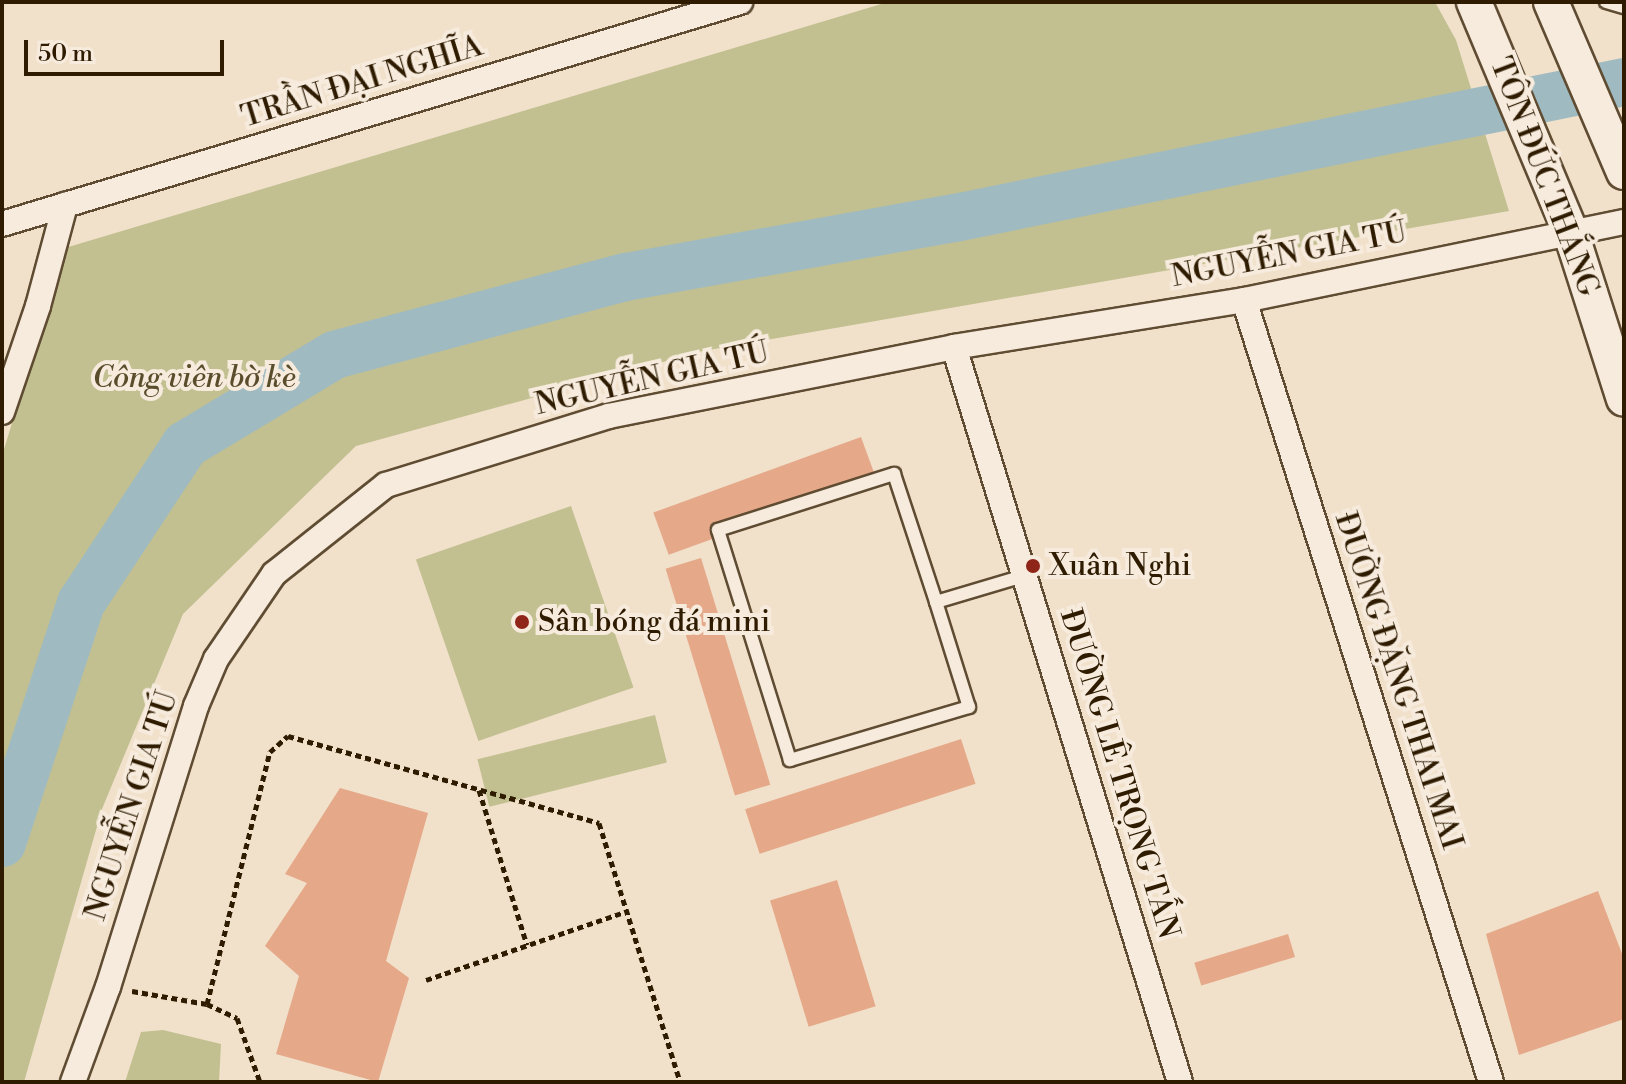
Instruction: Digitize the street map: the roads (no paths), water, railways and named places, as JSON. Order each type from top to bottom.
[{"type":"main road","name":"TÔN ĐỨC THẮNG","points":[[1474,2],[1570,230],[1624,399]]},
{"type":"main road","points":[[1554,9],[1624,172]]},
{"type":"street","name":"TRẦN ĐẠI NGHĨA","points":[[2,224],[740,2]]},
{"type":"street","points":[[2,412],[38,306],[65,205]]},
{"type":"street","name":"NGUYỄN GIA TÚ","points":[[73,1082],[108,987],[196,706],[216,659],[274,574],[386,485],[609,416],[954,347],[1244,300],[1570,230],[1624,222]]},
{"type":"street","name":"ĐƯỜNG ĐẶNG THAI MAI","points":[[1244,300],[1491,1082]]},
{"type":"street","name":"ĐƯỜNG LÊ TRỌNG TẤN","points":[[954,347],[1180,1082]]},
{"type":"lane","points":[[1606,2],[1624,7]]},
{"type":"lane","points":[[894,474],[936,602],[969,707],[790,760],[718,530],[894,474]]},
{"type":"lane","points":[[936,602],[1024,576]]},
{"type":"waterway","points":[[2,843],[81,603],[185,445],[334,355],[626,277],[955,218],[1624,82]]},
{"type":"place","name":"Xuân Nghi","points":[[1033,566]]},
{"type":"place","name":"Sân bóng đá mini","points":[[522,622]]},
{"type":"park label","name":"Công viên bờ kè","points":[[194,378]]}]
